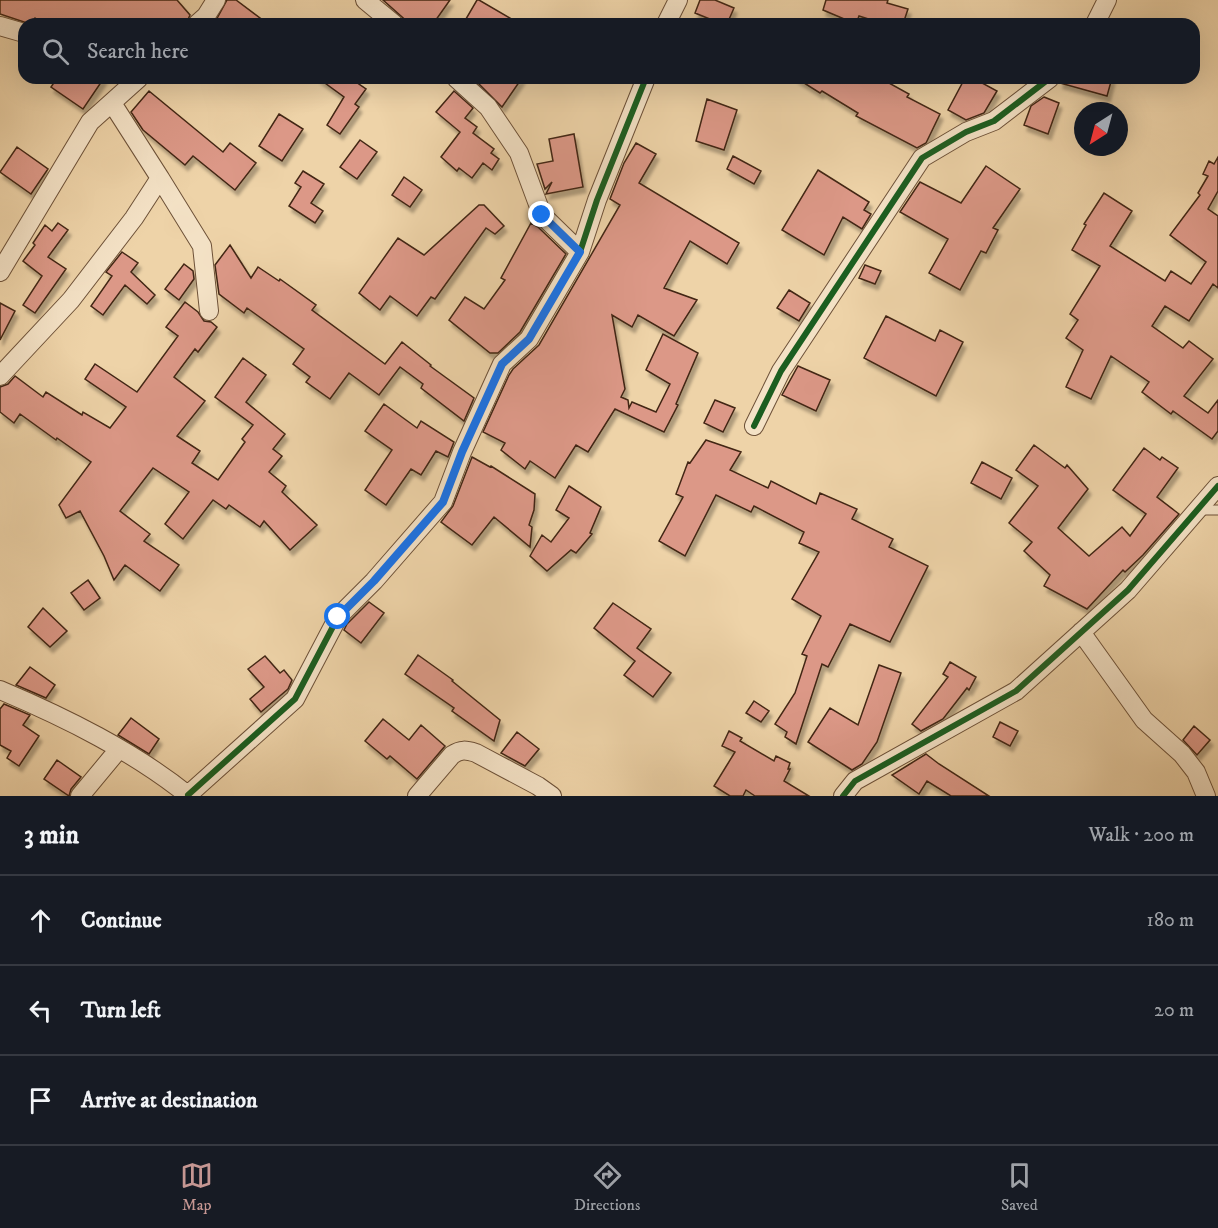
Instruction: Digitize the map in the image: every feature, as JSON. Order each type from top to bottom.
[{"type":"street","points":[[204,18],[216,0]]},
{"type":"street","points":[[365,0],[387,18]]},
{"type":"street","points":[[669,18],[678,0]]},
{"type":"street","points":[[1098,18],[1107,0]]},
{"type":"street","points":[[0,26],[18,31]]},
{"type":"street","points":[[0,272],[90,122],[112,103],[129,84]]},
{"type":"street","points":[[463,84],[488,107],[519,153],[542,215],[580,252]]},
{"type":"street","points":[[0,690],[73,722],[165,777],[189,796],[295,699],[338,617],[374,581],[443,502],[462,452],[502,364],[529,339],[580,252],[597,200],[644,84]]},
{"type":"street","points":[[754,426],[777,377],[922,158],[966,132],[994,121],[1042,84]]},
{"type":"street","points":[[112,103],[202,246],[209,311]]},
{"type":"street","points":[[0,376],[71,300],[134,218],[160,178]]},
{"type":"street","points":[[843,796],[855,781],[1016,691],[1128,590],[1218,486]]},
{"type":"street","points":[[1081,632],[1144,720],[1182,754],[1196,772],[1206,796]]},
{"type":"street","points":[[80,796],[119,749]]},
{"type":"street","points":[[417,796],[452,755],[467,750],[538,786],[552,796]]},
{"type":"lane","points":[[1198,510],[1218,510]]},
{"type":"building","points":[[0,0],[177,0],[190,15],[189,18],[18,18],[18,20],[0,14]]},
{"type":"building","points":[[227,0],[236,0],[260,18],[217,18]]},
{"type":"building","points":[[383,0],[450,0],[437,18],[403,18]]},
{"type":"building","points":[[479,0],[510,18],[466,18]]},
{"type":"building","points":[[700,0],[715,0],[734,8],[730,18],[707,18],[695,13]]},
{"type":"building","points":[[826,0],[888,0],[887,3],[908,9],[905,18],[859,16],[858,18],[842,18],[823,10]]},
{"type":"building","points":[[53,84],[100,84],[83,109],[51,87]]},
{"type":"building","points":[[326,84],[359,84],[366,89],[355,104],[359,107],[340,134],[327,125],[344,97]]},
{"type":"building","points":[[479,84],[518,84],[502,107]]},
{"type":"building","points":[[806,84],[891,84],[909,94],[907,97],[940,114],[926,143],[917,148],[856,116],[858,113],[822,91],[820,93]]},
{"type":"building","points":[[962,84],[984,84],[997,91],[984,113],[966,120],[948,110]]},
{"type":"building","points":[[1064,84],[1110,84],[1107,96]]},
{"type":"building","points":[[149,91],[223,152],[230,143],[256,163],[235,190],[193,156],[185,165],[143,130],[131,112]]},
{"type":"building","points":[[454,91],[473,108],[465,118],[477,127],[473,133],[494,149],[491,153],[499,159],[492,170],[483,163],[472,178],[459,168],[457,171],[441,157],[460,132],[436,112]]},
{"type":"building","points":[[1044,97],[1059,103],[1048,134],[1024,125],[1031,106]]},
{"type":"building","points":[[707,99],[737,110],[724,150],[696,141]]},
{"type":"building","points":[[279,114],[303,129],[282,161],[259,146]]},
{"type":"building","points":[[574,134],[583,187],[546,194],[552,182],[545,189],[537,164],[553,161],[549,139]]},
{"type":"building","points":[[360,140],[377,152],[357,179],[340,167]]},
{"type":"building","points":[[636,143],[656,154],[639,183],[739,243],[727,264],[690,241],[664,288],[697,300],[674,336],[638,315],[632,327],[612,315],[625,389],[621,397],[628,400],[629,408],[632,402],[656,412],[670,384],[646,370],[663,334],[698,353],[676,404],[678,405],[664,432],[615,409],[588,452],[576,445],[555,478],[530,461],[525,469],[501,450],[505,443],[483,432],[509,375],[539,345],[620,205],[610,199],[624,163]]},
{"type":"building","points":[[17,147],[48,169],[31,194],[0,172]]},
{"type":"building","points":[[733,156],[761,171],[754,184],[727,169]]},
{"type":"building","points":[[1218,157],[1218,191],[1208,209],[1218,216],[1218,288],[1213,284],[1189,321],[1165,306],[1152,326],[1183,348],[1189,341],[1213,359],[1184,396],[1208,413],[1218,400],[1218,431],[1212,439],[1173,411],[1171,414],[1142,392],[1149,382],[1111,356],[1091,399],[1066,387],[1083,350],[1066,338],[1078,320],[1070,314],[1100,266],[1072,250],[1086,225],[1084,224],[1104,193],[1132,211],[1110,246],[1165,281],[1171,271],[1191,284],[1206,262],[1170,235],[1200,195],[1198,193],[1208,176],[1203,174],[1209,161],[1214,164]]},
{"type":"building","points":[[986,166],[1020,189],[993,228],[998,230],[986,253],[981,251],[960,290],[929,273],[948,239],[900,212],[920,182],[961,203]]},
{"type":"building","points":[[818,170],[869,202],[864,210],[871,214],[862,229],[843,217],[824,255],[782,230]]},
{"type":"building","points":[[303,171],[324,184],[311,203],[323,211],[315,223],[289,206],[301,187],[295,183]]},
{"type":"building","points":[[404,177],[422,190],[410,207],[392,195]]},
{"type":"building","points":[[479,205],[484,205],[504,226],[495,234],[486,228],[435,299],[431,297],[417,316],[390,296],[380,310],[359,293],[398,238],[424,255]]},
{"type":"building","points":[[58,223],[68,230],[48,257],[66,269],[35,313],[23,305],[42,276],[23,261],[35,245],[33,243],[45,225],[52,231]]},
{"type":"building","points":[[531,223],[566,254],[520,332],[498,353],[490,353],[449,320],[465,297],[484,309],[505,280],[501,278]]},
{"type":"building","points":[[230,245],[251,278],[258,267],[279,281],[280,279],[316,305],[312,310],[385,364],[402,342],[474,398],[464,421],[421,388],[423,384],[400,367],[379,395],[349,373],[330,399],[306,382],[310,377],[293,364],[304,349],[247,308],[244,313],[219,294],[215,265]]},
{"type":"building","points":[[122,252],[138,263],[131,272],[155,295],[147,304],[125,285],[103,315],[91,306],[112,276],[106,272]]},
{"type":"building","points":[[184,264],[193,271],[194,279],[179,300],[165,289]]},
{"type":"building","points":[[865,265],[881,271],[875,284],[859,278]]},
{"type":"building","points":[[789,290],[810,303],[799,321],[777,308]]},
{"type":"building","points":[[185,302],[198,312],[204,321],[211,322],[217,327],[198,352],[195,349],[174,377],[205,401],[177,436],[200,451],[192,463],[218,480],[245,442],[242,439],[253,425],[215,397],[243,358],[266,375],[246,402],[285,434],[273,449],[282,456],[269,472],[286,486],[282,492],[317,525],[290,550],[264,521],[260,527],[229,505],[226,509],[213,500],[183,539],[165,524],[189,492],[153,468],[120,511],[150,534],[144,541],[179,565],[160,591],[125,565],[114,580],[80,511],[66,518],[59,505],[91,462],[20,414],[14,423],[0,412],[0,387],[8,384],[15,376],[43,397],[46,392],[82,415],[83,412],[110,428],[126,407],[85,379],[95,364],[137,392],[178,336],[166,327]]},
{"type":"building","points":[[0,303],[15,311],[0,340]]},
{"type":"building","points":[[886,316],[935,341],[940,330],[963,342],[936,396],[864,358]]},
{"type":"building","points":[[798,366],[830,380],[816,411],[782,395]]},
{"type":"building","points":[[715,400],[735,408],[723,432],[704,423]]},
{"type":"building","points":[[384,404],[417,428],[421,421],[454,442],[448,457],[436,451],[421,475],[411,469],[386,505],[365,490],[392,450],[365,431]]},
{"type":"building","points":[[706,440],[741,452],[730,470],[768,488],[771,481],[816,504],[820,493],[857,509],[852,519],[893,539],[889,547],[928,566],[890,642],[850,624],[828,667],[822,664],[796,744],[785,737],[787,732],[775,724],[795,693],[807,656],[802,654],[821,616],[792,599],[819,552],[799,543],[804,532],[754,506],[751,512],[716,495],[685,556],[659,541],[683,497],[676,494],[688,462],[690,463]]},
{"type":"building","points":[[1034,445],[1065,468],[1067,465],[1088,489],[1058,528],[1089,556],[1122,527],[1130,536],[1146,514],[1113,490],[1144,448],[1160,460],[1162,457],[1178,468],[1157,497],[1179,514],[1143,555],[1125,572],[1123,570],[1087,609],[1044,586],[1050,575],[1024,551],[1032,542],[1009,523],[1038,486],[1016,470]]},
{"type":"building","points":[[472,457],[491,466],[535,494],[534,510],[529,525],[532,527],[530,547],[494,517],[472,545],[441,522],[453,506]]},
{"type":"building","points":[[982,462],[1012,478],[1001,499],[971,483]]},
{"type":"building","points":[[569,486],[601,507],[590,533],[592,534],[576,553],[571,550],[547,571],[530,556],[542,535],[551,542],[569,518],[556,510]]},
{"type":"building","points":[[88,580],[100,598],[84,610],[71,593]]},
{"type":"building","points":[[369,602],[384,613],[361,643],[344,630]]},
{"type":"building","points":[[613,603],[651,629],[637,648],[671,673],[653,697],[624,675],[635,661],[594,628]]},
{"type":"building","points":[[43,608],[67,631],[50,647],[28,627]]},
{"type":"building","points":[[418,655],[453,680],[500,720],[494,741],[452,711],[454,708],[405,674]]},
{"type":"building","points":[[265,656],[280,673],[284,670],[292,680],[288,689],[261,712],[250,699],[264,687],[248,669]]},
{"type":"building","points":[[950,662],[976,677],[969,690],[967,688],[943,719],[921,731],[912,724],[948,677],[943,674]]},
{"type":"building","points":[[879,665],[901,673],[877,742],[862,764],[852,770],[808,742],[830,708],[858,725]]},
{"type":"building","points":[[30,667],[55,685],[46,698],[16,685]]},
{"type":"building","points":[[754,701],[769,711],[761,722],[746,713]]},
{"type":"building","points":[[4,704],[30,715],[23,725],[39,736],[19,766],[7,758],[11,751],[0,745],[0,709]]},
{"type":"building","points":[[131,718],[159,739],[149,754],[118,735]]},
{"type":"building","points":[[383,719],[409,740],[421,725],[445,746],[417,779],[390,756],[387,759],[365,741]]},
{"type":"building","points":[[1000,722],[1018,731],[1010,746],[993,737]]},
{"type":"building","points":[[1194,726],[1210,740],[1197,755],[1183,740]]},
{"type":"building","points":[[729,731],[742,738],[740,741],[774,761],[776,756],[790,763],[788,769],[790,769],[784,781],[809,796],[755,796],[746,790],[743,796],[730,796],[714,786],[735,752],[722,746]]},
{"type":"building","points":[[517,732],[539,749],[525,766],[501,753]]},
{"type":"building","points":[[926,754],[989,796],[951,796],[927,781],[919,794],[892,775]]},
{"type":"building","points":[[57,760],[81,777],[71,789],[69,796],[44,779]]},
{"type":"cycle path","points":[[188,795],[295,699],[338,617],[374,581],[443,502],[462,452],[502,364],[529,339],[580,252],[597,200],[644,84]]},
{"type":"cycle path","points":[[754,426],[781,371],[922,158],[966,132],[994,121],[1042,84]]},
{"type":"cycle path","points":[[843,796],[855,781],[1016,691],[1128,590],[1218,486]]},
{"type":"route","points":[[338,617],[374,581],[443,502],[462,452],[502,364],[529,339],[580,252],[542,215]]}]
